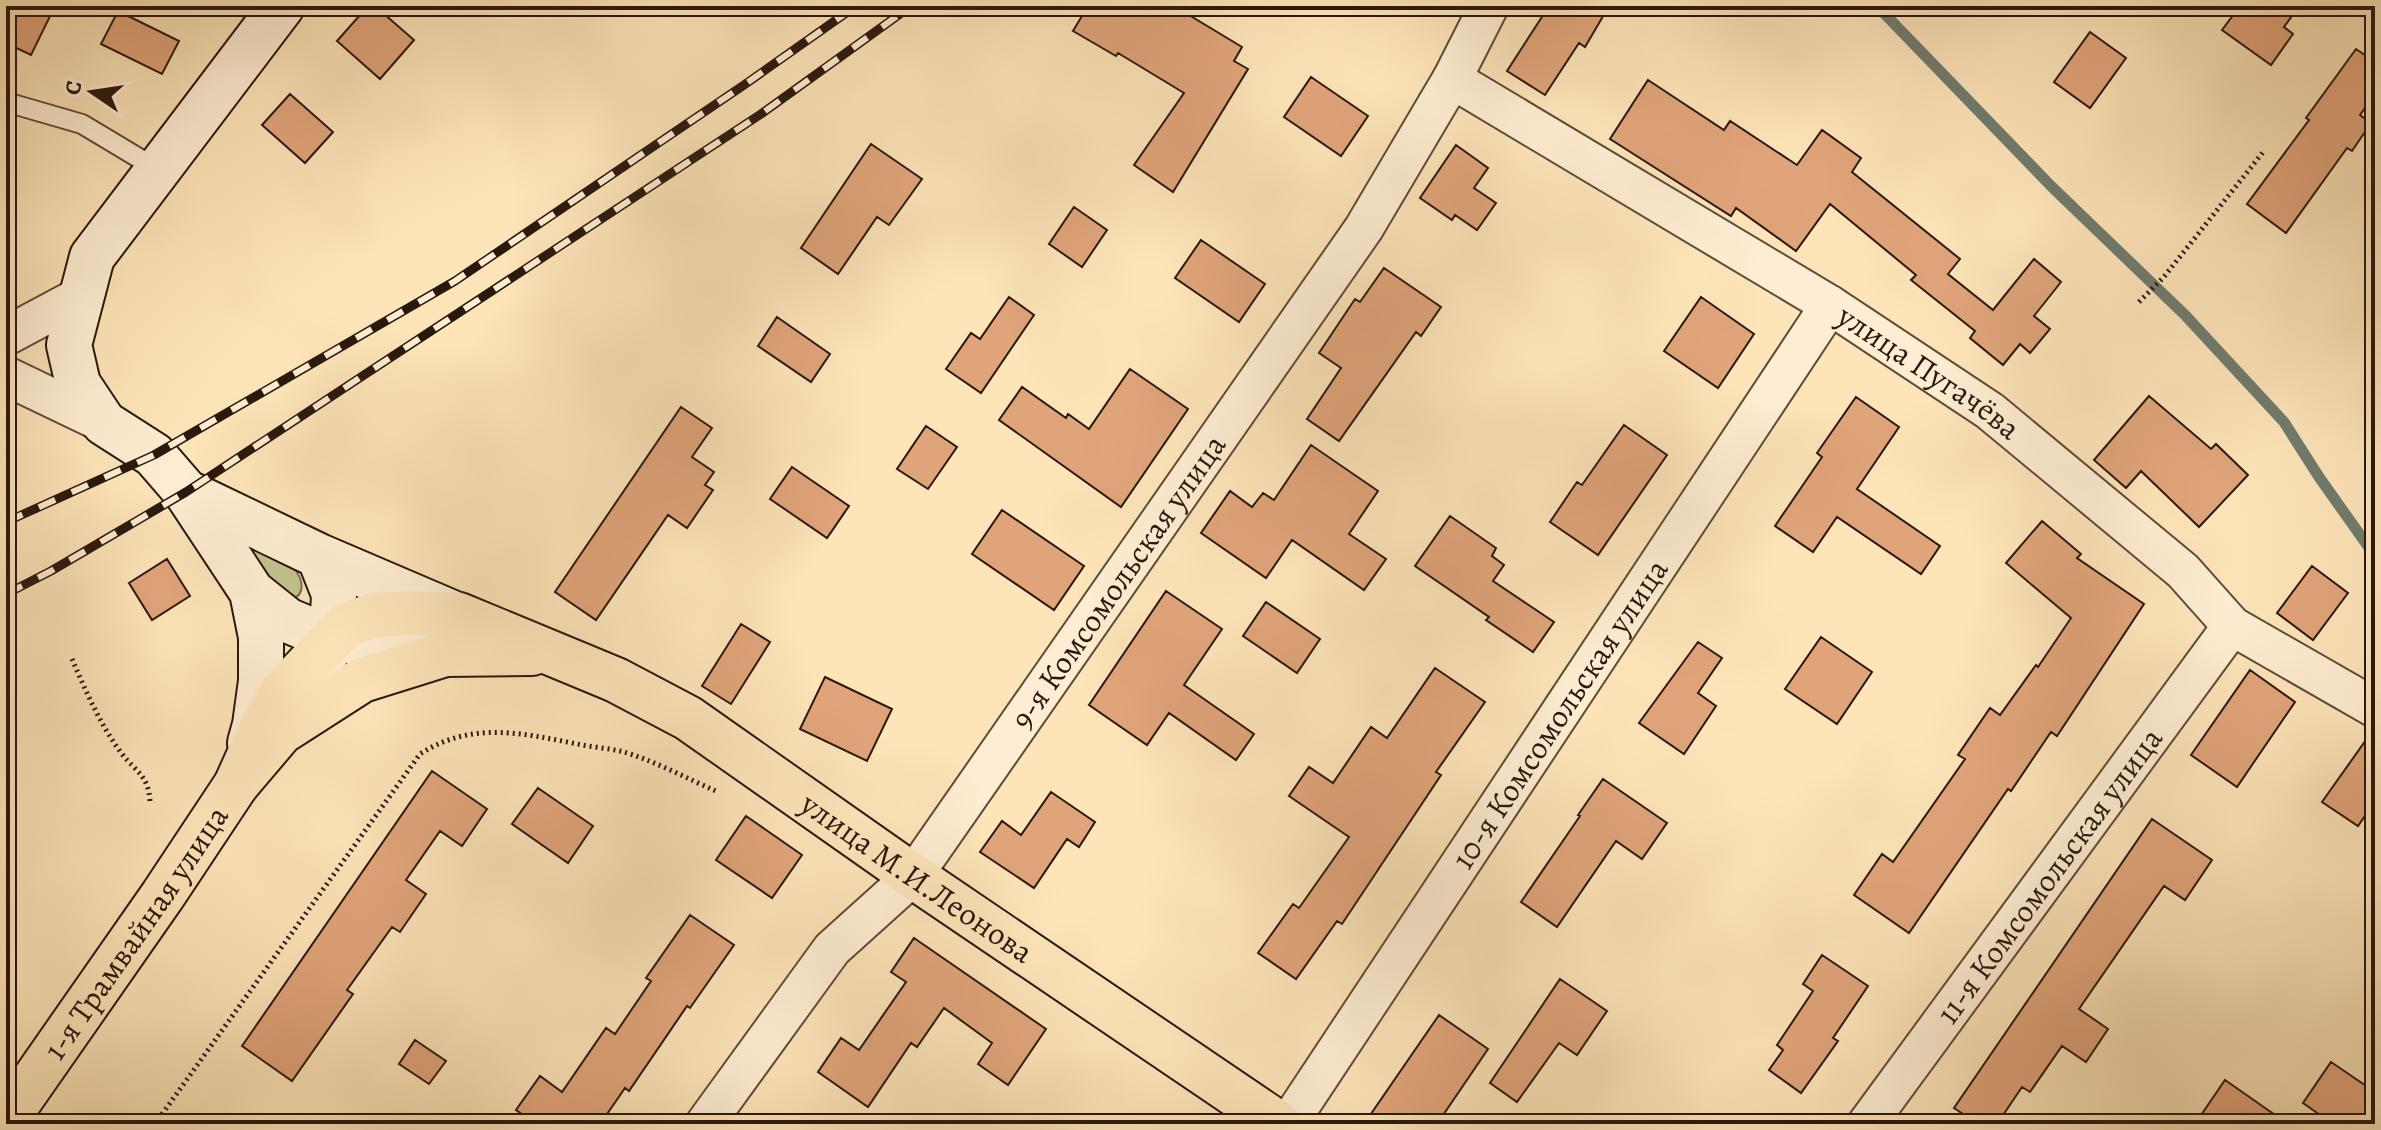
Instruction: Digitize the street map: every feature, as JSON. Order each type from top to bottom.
[{"type":"main road","points":[[154,455],[104,423],[78,384],[69,345],[92,257],[282,6]]},
{"type":"main road","points":[[81,296],[91,342],[106,381],[154,455],[186,492],[252,592],[287,620],[332,639],[452,635]]},
{"type":"main road","points":[[186,492],[319,556],[452,635]]},
{"type":"main road","points":[[236,785],[309,696],[332,639],[334,594],[319,556]]},
{"type":"main road","points":[[236,785],[255,725],[261,681],[261,637],[252,592]]},
{"type":"main road","points":[[281,732],[362,680],[452,635]]},
{"type":"main road","name":"улица М.И.Леонова","points":[[452,635],[546,652],[616,680],[688,718],[913,876],[1279,1124]]},
{"type":"main road","points":[[236,785],[281,693],[332,639]]},
{"type":"main road","name":"1-я Трамвайная улица","points":[[10,1103],[163,895],[236,785]]},
{"type":"street","name":"9-я Комсомольская улица","points":[[705,1124],[832,949],[913,876],[1364,228],[1452,79],[1489,6]]},
{"type":"street","name":"улица Пугачёва","points":[[1452,79],[1830,305],[1990,411],[2183,571],[2232,626],[2375,708]]},
{"type":"street","points":[[6,336],[81,296]]},
{"type":"street","name":"10-я Комсомольская улица","points":[[1288,1124],[1830,305]]},
{"type":"street","points":[[6,376],[104,423]]},
{"type":"street","name":"11-я Комсомольская улица","points":[[1867,1124],[2232,626]]},
{"type":"lane","points":[[6,102],[82,124],[157,169]]},
{"type":"path","points":[[2139,302],[2163,278],[2264,151]]},
{"type":"path","points":[[72,659],[88,697],[122,754],[145,778],[150,801]]},
{"type":"path","points":[[155,1124],[420,754],[437,743],[492,731],[527,734],[620,751],[726,795]]},
{"type":"green space","points":[[219,523],[294,568],[301,584],[299,594],[283,599]]},
{"type":"building","points":[[6,6],[55,6],[31,55],[6,43]]},
{"type":"building","points":[[368,6],[375,6],[414,40],[380,79],[337,41]]},
{"type":"building","points":[[1088,6],[1174,6],[1242,47],[1234,61],[1248,69],[1173,192],[1134,165],[1184,93],[1118,53],[1116,56],[1073,31]]},
{"type":"building","points":[[1549,6],[1609,6],[1585,47],[1579,43],[1545,95],[1507,71]]},
{"type":"building","points":[[2240,6],[2299,6],[2284,27],[2293,34],[2271,65],[2222,30]]},
{"type":"building","points":[[118,11],[179,41],[162,74],[101,44]]},
{"type":"building","points":[[2090,32],[2126,58],[2090,108],[2054,82]]},
{"type":"building","points":[[2356,49],[2375,62],[2375,94],[2360,115],[2371,123],[2352,151],[2347,148],[2286,233],[2247,204]]},
{"type":"building","points":[[1311,77],[1368,116],[1341,156],[1284,117]]},
{"type":"building","points":[[1648,80],[1724,130],[1730,121],[1797,165],[1822,130],[1861,158],[1852,172],[1960,259],[1948,274],[1993,310],[2034,259],[2061,282],[2034,316],[2050,329],[2030,353],[2020,344],[2003,365],[1970,338],[1975,331],[1911,280],[1916,275],[1830,204],[1796,251],[1736,208],[1731,216],[1610,139]]},
{"type":"building","points":[[290,94],[333,132],[305,163],[262,125]]},
{"type":"building","points":[[871,144],[922,179],[889,225],[877,217],[838,274],[801,248]]},
{"type":"building","points":[[1456,145],[1488,168],[1474,188],[1496,203],[1477,230],[1455,215],[1452,220],[1420,198]]},
{"type":"building","points":[[1074,207],[1107,230],[1082,267],[1049,244]]},
{"type":"building","points":[[1201,240],[1265,284],[1239,322],[1175,278]]},
{"type":"building","points":[[1384,268],[1441,307],[1421,336],[1416,332],[1339,441],[1307,419],[1341,368],[1319,353],[1355,299],[1360,302]]},
{"type":"building","points":[[1009,297],[1034,315],[981,393],[946,369],[971,333],[980,339]]},
{"type":"building","points":[[1701,297],[1754,334],[1718,388],[1664,351]]},
{"type":"building","points":[[777,317],[830,354],[811,382],[758,346]]},
{"type":"building","points":[[1130,369],[1188,409],[1121,507],[999,420],[1022,387],[1066,418],[1068,414],[1089,429]]},
{"type":"building","points":[[2149,396],[2211,449],[2216,444],[2248,475],[2199,527],[2141,471],[2126,488],[2094,460]]},
{"type":"building","points":[[1856,397],[1899,427],[1857,489],[1940,546],[1921,574],[1837,517],[1813,552],[1775,526],[1822,457],[1817,453]]},
{"type":"building","points":[[681,407],[712,428],[692,457],[714,472],[705,485],[713,490],[687,528],[668,515],[596,620],[555,592]]},
{"type":"building","points":[[1624,425],[1667,455],[1598,555],[1550,522],[1577,482],[1582,485]]},
{"type":"building","points":[[926,426],[957,447],[928,489],[897,469]]},
{"type":"building","points":[[1311,445],[1378,491],[1349,534],[1386,559],[1364,590],[1292,540],[1266,578],[1201,533],[1230,491],[1252,507],[1263,493],[1274,500]]},
{"type":"building","points":[[792,467],[849,506],[827,538],[770,499]]},
{"type":"building","points":[[1002,510],[1084,566],[1054,610],[972,554]]},
{"type":"building","points":[[1450,516],[1496,548],[1492,556],[1504,565],[1493,581],[1554,622],[1533,652],[1415,566]]},
{"type":"building","points":[[2042,521],[2081,554],[2077,558],[2144,604],[2057,736],[2051,732],[2011,791],[2008,789],[1909,933],[1854,895],[1882,854],[1893,862],[1965,759],[1958,755],[1990,708],[2000,715],[2071,618],[2006,563]]},
{"type":"building","points":[[167,559],[190,596],[152,620],[129,583]]},
{"type":"building","points":[[2312,566],[2348,593],[2313,640],[2277,613]]},
{"type":"building","points":[[1166,591],[1222,629],[1184,685],[1254,734],[1236,760],[1169,713],[1147,745],[1089,705]]},
{"type":"building","points":[[1266,602],[1320,639],[1297,673],[1243,636]]},
{"type":"building","points":[[741,624],[770,642],[731,704],[702,686]]},
{"type":"building","points":[[1821,637],[1872,672],[1837,724],[1785,689]]},
{"type":"building","points":[[1698,642],[1722,658],[1698,693],[1716,706],[1684,754],[1639,723]]},
{"type":"building","points":[[1435,668],[1485,702],[1436,772],[1441,775],[1342,924],[1337,921],[1296,979],[1258,953],[1293,904],[1299,908],[1349,837],[1289,796],[1309,767],[1333,783],[1371,727],[1387,738]]},
{"type":"building","points":[[2250,670],[2295,702],[2237,787],[2191,755]]},
{"type":"building","points":[[825,677],[892,709],[867,761],[800,729]]},
{"type":"building","points":[[2373,730],[2375,801],[2358,826],[2322,802]]},
{"type":"building","points":[[432,771],[487,809],[462,846],[440,831],[406,880],[426,894],[400,932],[392,927],[347,990],[353,994],[292,1081],[242,1046]]},
{"type":"building","points":[[1603,779],[1667,823],[1642,859],[1616,841],[1557,927],[1521,902]]},
{"type":"building","points":[[538,788],[593,826],[568,863],[512,824]]},
{"type":"building","points":[[1051,792],[1095,822],[1079,847],[1067,839],[1034,888],[980,852],[1002,821],[1021,835]]},
{"type":"building","points":[[746,816],[802,855],[772,898],[716,860]]},
{"type":"building","points":[[2152,819],[2212,860],[2185,900],[2164,886],[2079,1009],[2108,1029],[2086,1062],[2062,1046],[2030,1092],[2022,1087],[1997,1124],[1978,1124],[1954,1108]]},
{"type":"building","points":[[690,915],[734,945],[690,1008],[687,1006],[629,1091],[625,1088],[603,1120],[609,1124],[536,1124],[516,1110],[540,1076],[562,1092],[606,1028],[615,1034],[651,981],[646,978]]},
{"type":"building","points":[[914,938],[1046,1029],[1008,1085],[978,1064],[992,1043],[944,1008],[917,1047],[911,1043],[868,1107],[818,1072],[841,1038],[859,1050],[906,982],[891,972]]},
{"type":"building","points":[[1822,955],[1868,986],[1833,1038],[1838,1041],[1801,1093],[1769,1070],[1783,1050],[1777,1045],[1813,991],[1803,984]]},
{"type":"building","points":[[1560,979],[1607,1011],[1577,1055],[1559,1043],[1517,1102],[1490,1083]]},
{"type":"building","points":[[1439,1015],[1488,1049],[1437,1124],[1364,1124]]},
{"type":"building","points":[[415,1040],[446,1061],[429,1084],[399,1064]]},
{"type":"building","points":[[2331,1062],[2375,1092],[2375,1124],[2333,1124],[2303,1103]]},
{"type":"building","points":[[2225,1080],[2288,1124],[2195,1124]]},
{"type":"waterway","points":[[1877,6],[2052,187],[2185,315],[2284,422],[2375,556]]},
{"type":"railway","points":[[6,522],[154,455],[455,281],[856,6]]},
{"type":"railway","points":[[6,594],[186,492],[761,114],[911,6]]}]
